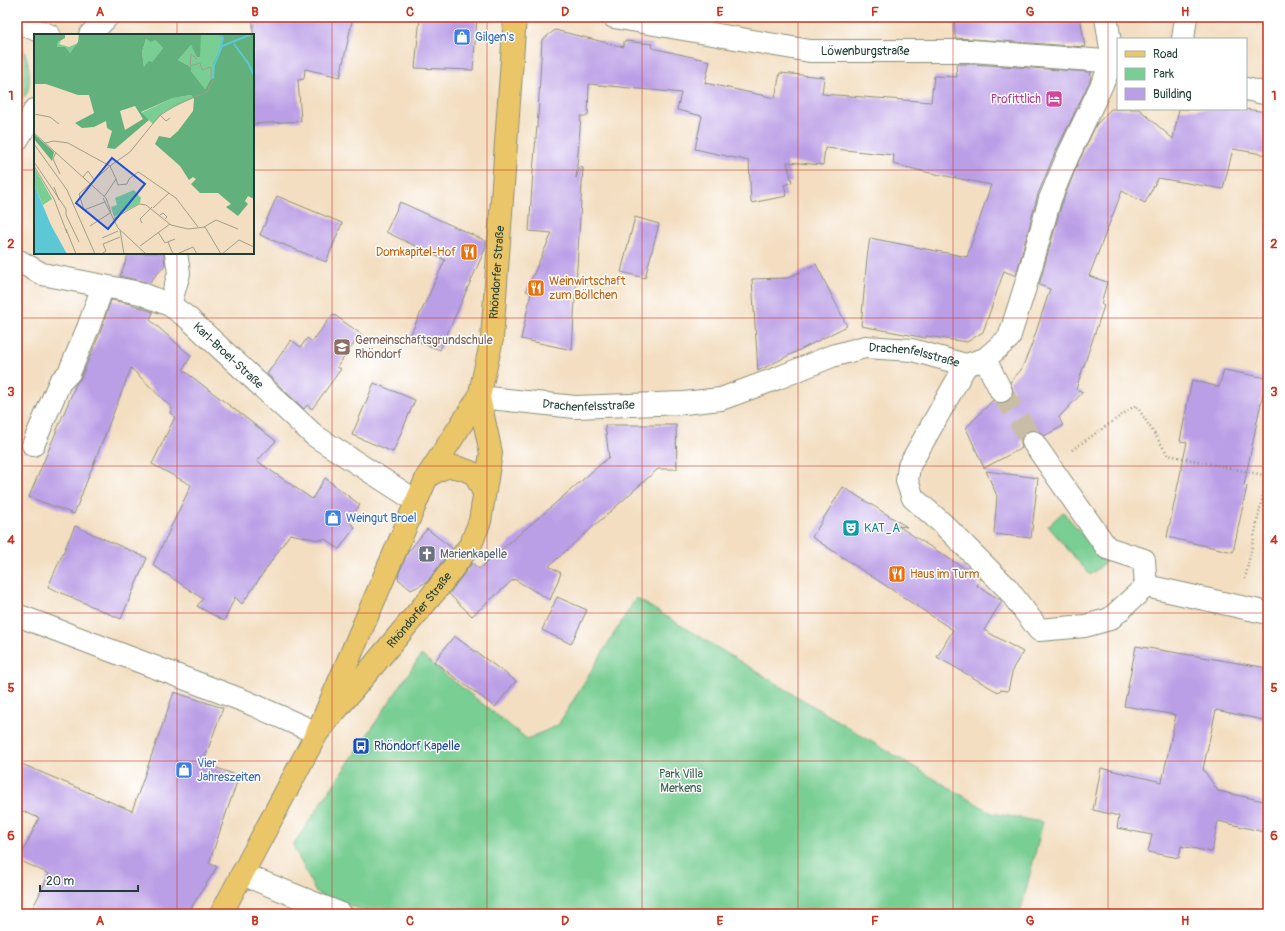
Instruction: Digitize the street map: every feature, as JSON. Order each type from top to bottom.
[{"type":"main road","name":"Rhöndorfer Straße","points":[[221,914],[318,733],[427,477],[479,397],[492,339],[515,17]]},
{"type":"main road","name":"Rhöndorfer Straße","points":[[318,733],[438,588],[471,544],[480,521],[491,453],[479,397]]},
{"type":"main road","points":[[427,477],[440,468],[462,468],[475,474],[484,493]]},
{"type":"street","points":[[91,34],[107,17]]},
{"type":"street","name":"Löwenburgstraße","points":[[614,17],[647,20],[810,51],[972,51],[1115,62]]},
{"type":"street","points":[[1106,17],[1115,62],[1068,158],[1050,199],[1027,281],[1008,338],[975,362],[909,466],[907,481],[913,498],[943,524],[1007,588],[1039,630],[1085,626],[1110,619],[1146,586]]},
{"type":"street","points":[[1183,38],[1186,17]]},
{"type":"street","points":[[17,22],[47,34]]},
{"type":"street","points":[[1247,89],[1268,94]]},
{"type":"street","points":[[17,140],[34,112]]},
{"type":"street","points":[[170,305],[179,273],[176,254]]},
{"type":"street","name":"Karl-Broel-Straße","points":[[17,260],[42,274],[140,292],[170,305],[188,318],[315,436],[416,501]]},
{"type":"street","points":[[33,445],[60,382],[69,373],[88,328],[103,286]]},
{"type":"street","name":"Drachenfelsstraße","points":[[479,397],[575,407],[684,403],[721,399],[832,356],[865,347],[912,350],[975,362]]},
{"type":"street","points":[[975,362],[1001,391]]},
{"type":"street","points":[[1033,442],[1107,548],[1144,560],[1146,586]]},
{"type":"street","points":[[1146,586],[1268,613]]},
{"type":"street","points":[[17,615],[247,702],[318,733]]},
{"type":"street","points":[[242,874],[341,914]]},
{"type":"path","points":[[1051,466],[1136,405],[1168,455],[1267,476],[1239,607]]},
{"type":"green space","points":[[17,41],[26,55],[29,67],[29,81],[26,94],[22,99],[17,101]]},
{"type":"green space","points":[[1063,512],[1106,562],[1090,575],[1048,526]]},
{"type":"green space","name":"Park Villa Merkens","points":[[636,598],[877,745],[992,813],[1043,822],[1020,914],[373,914],[316,893],[293,845],[421,655],[527,739],[558,725]]},
{"type":"building","points":[[253,17],[353,17],[340,77],[305,69],[304,79],[298,80],[301,121],[254,124]]},
{"type":"building","points":[[420,17],[477,17],[473,70],[415,68]]},
{"type":"building","points":[[954,17],[1080,17],[1085,47],[955,38]]},
{"type":"building","points":[[555,30],[624,47],[624,41],[653,44],[652,48],[710,61],[705,83],[775,98],[780,73],[824,77],[822,94],[931,102],[934,76],[957,77],[956,64],[1091,72],[1090,81],[1055,153],[1038,194],[1016,276],[1004,271],[983,332],[967,342],[926,336],[926,338],[861,326],[867,257],[870,238],[967,257],[991,185],[893,164],[894,155],[825,148],[823,165],[787,162],[792,182],[784,185],[787,196],[751,203],[749,161],[695,149],[702,116],[677,110],[681,93],[589,84],[588,116],[581,116],[576,178],[580,167],[583,168],[572,350],[521,339],[531,293],[526,291],[552,233],[529,231],[542,40]]},
{"type":"building","points":[[1111,109],[1140,110],[1173,139],[1179,110],[1247,109],[1268,112],[1268,155],[1233,149],[1223,189],[1158,178],[1145,203],[1122,191],[1089,276],[1107,282],[1101,304],[1104,306],[1076,389],[1083,392],[1059,417],[1063,426],[1044,436],[1038,431],[1032,430],[1026,432],[1022,437],[1022,448],[984,468],[966,428],[993,400],[1001,403],[1007,402],[1012,398],[1013,391],[1010,382],[1021,370],[1032,344],[1050,289],[1039,285],[1062,203],[1078,163],[1096,125]]},
{"type":"building","points":[[277,196],[342,223],[326,262],[260,235]]},
{"type":"building","points":[[400,202],[486,241],[486,247],[440,350],[409,338],[445,260],[386,232]]},
{"type":"building","points":[[635,217],[659,224],[645,278],[621,272]]},
{"type":"building","points":[[129,254],[164,254],[165,265],[149,283],[120,276]]},
{"type":"building","points":[[816,264],[847,326],[758,371],[752,279],[788,278]]},
{"type":"building","points":[[111,300],[131,304],[153,312],[150,320],[191,356],[183,370],[276,441],[257,461],[312,499],[325,478],[360,505],[348,521],[355,527],[339,549],[325,539],[319,540],[290,534],[242,604],[235,597],[224,621],[197,606],[203,599],[153,565],[191,485],[152,464],[175,417],[170,413],[172,408],[131,368],[74,514],[29,497],[76,384],[81,378],[100,333]]},
{"type":"building","points":[[333,314],[361,334],[337,367],[341,369],[312,409],[307,405],[304,409],[267,374],[291,340],[301,347],[307,338],[312,342]]},
{"type":"building","points":[[1224,370],[1266,378],[1244,485],[1247,486],[1233,552],[1167,537],[1187,442],[1180,441],[1192,380],[1219,387]]},
{"type":"building","points":[[374,383],[415,400],[393,452],[352,435]]},
{"type":"building","points":[[605,425],[676,425],[677,469],[658,469],[549,566],[561,573],[550,600],[514,579],[472,616],[449,594],[472,563],[479,569],[609,457]]},
{"type":"building","points":[[986,471],[1038,478],[1031,538],[994,534],[997,496]]},
{"type":"building","points":[[843,487],[907,527],[898,526],[978,577],[980,579],[977,586],[1002,601],[984,630],[1023,652],[1013,668],[1008,691],[1000,690],[998,692],[937,657],[953,630],[812,537]]},
{"type":"building","points":[[75,526],[147,558],[121,619],[48,587]]},
{"type":"building","name":"Marienkapelle","points":[[427,529],[452,548],[427,582],[411,590],[398,579],[399,573],[408,552]]},
{"type":"building","points":[[557,597],[587,610],[571,644],[542,630]]},
{"type":"building","points":[[454,636],[516,681],[495,707],[434,662]]},
{"type":"building","points":[[1136,646],[1268,668],[1268,721],[1216,710],[1203,769],[1218,791],[1268,802],[1268,833],[1218,821],[1212,852],[1181,846],[1179,858],[1148,852],[1152,835],[1117,828],[1119,816],[1093,810],[1101,768],[1162,782],[1176,715],[1124,706]]},
{"type":"building","points":[[174,692],[223,708],[203,763],[239,776],[209,863],[217,867],[187,914],[30,914],[49,874],[19,860],[39,818],[17,809],[17,762],[132,811]]},
{"type":"tunnel","points":[[1001,391],[1033,442]]},
{"type":"place","name":"Gilgen's","points":[[462,37]]},
{"type":"place","name":"Profittlich","points":[[1054,99]]},
{"type":"place","name":"Domkapitel-Hof","points":[[469,252]]},
{"type":"place","name":"Weinwirtschaft zum Böllchen","points":[[536,288]]},
{"type":"place","name":"Gemeinschaftsgrundschule Rhöndorf","points":[[342,347]]},
{"type":"place","name":"Weingut Broel","points":[[333,518]]},
{"type":"place","name":"KAT_A","points":[[851,528]]},
{"type":"place","name":"Marienkapelle","points":[[427,554]]},
{"type":"place","name":"Haus im Turm","points":[[897,574]]},
{"type":"place","name":"Rhöndorf Kapelle","points":[[361,746]]},
{"type":"place","name":"Vier Jahreszeiten","points":[[184,770]]}]
